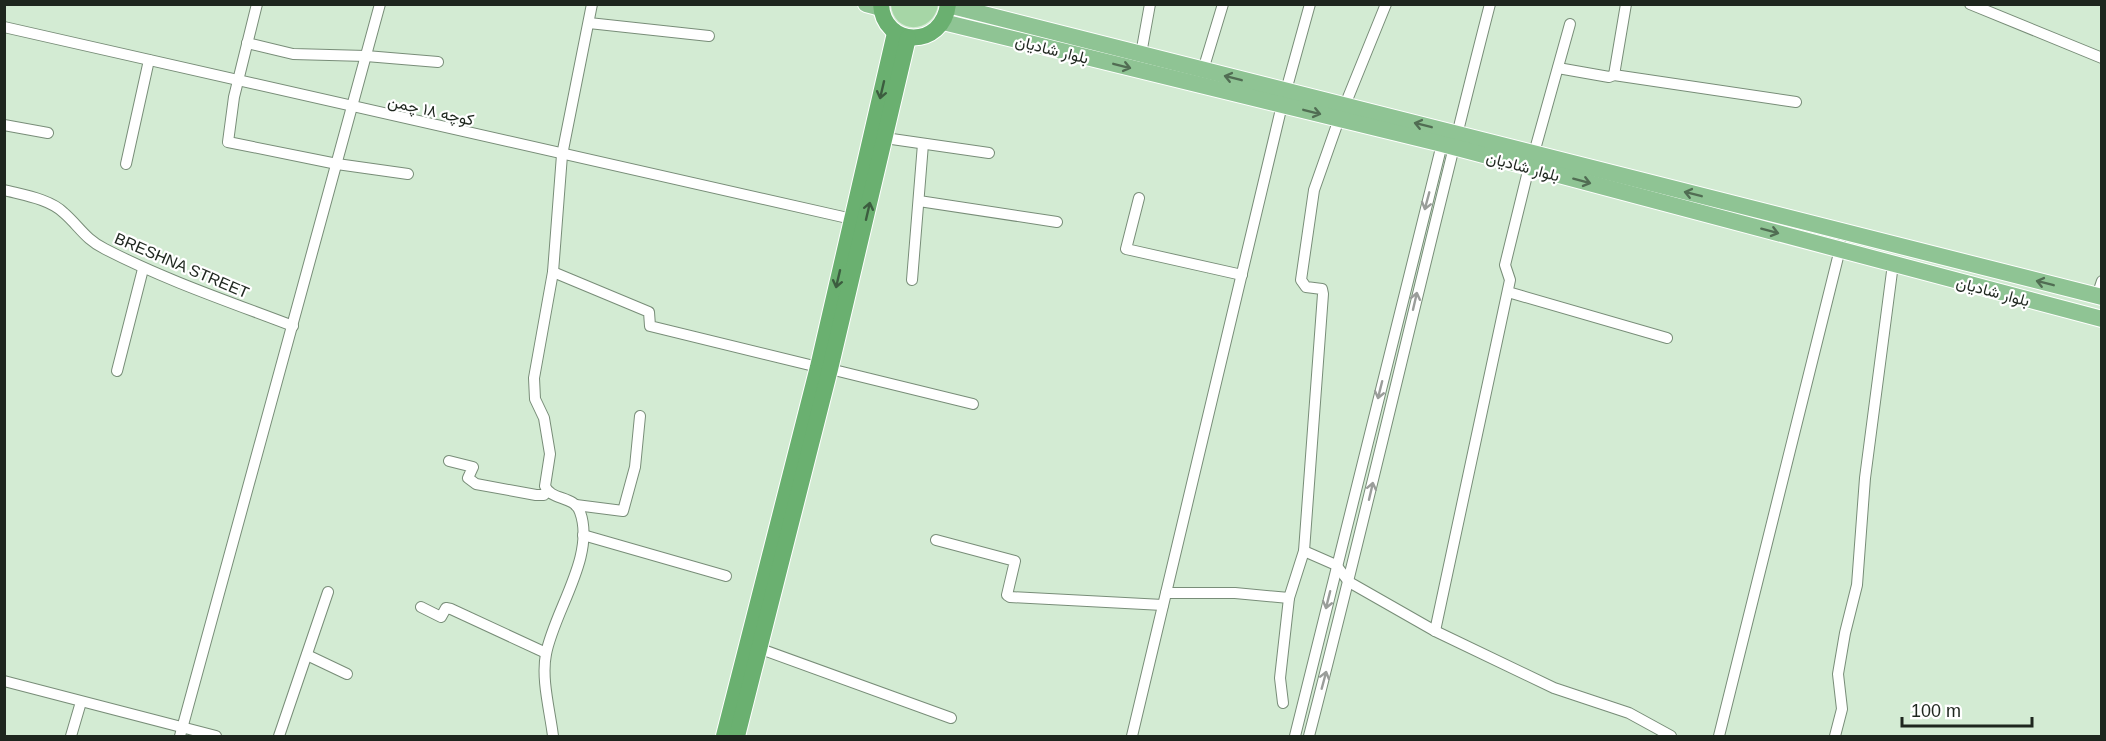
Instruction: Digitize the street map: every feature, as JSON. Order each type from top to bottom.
[{"type":"highway","points":[[876,6],[885,22],[902,35],[928,35],[943,22],[948,5]]},
{"type":"highway","points":[[724,736],[885,138],[902,35]]},
{"type":"highway","points":[[737,736],[824,368],[852,219],[902,35]]},
{"type":"main road","name":"بلوار شادیان","points":[[948,5],[1203,70],[1284,98]]},
{"type":"main road","name":"بلوار شادیان","points":[[943,22],[1284,98],[1450,142],[2100,291]]},
{"type":"main road","name":"بلوار شادیان","points":[[1532,160],[1840,250],[2102,319]]},
{"type":"street","points":[[257,4],[237,81],[228,142],[337,164],[408,174]]},
{"type":"street","points":[[181,732],[380,4]]},
{"type":"street","points":[[592,4],[561,155],[553,272],[534,378],[535,399],[544,418],[550,454],[545,486],[547,491],[576,505],[623,512],[635,467],[640,416]]},
{"type":"street","points":[[1141,54],[1150,4]]},
{"type":"street","points":[[1203,70],[1223,4]]},
{"type":"street","points":[[1132,736],[1284,98],[1310,4]]},
{"type":"street","points":[[1284,703],[1280,678],[1288,598],[1304,551],[1323,294],[1322,289],[1306,287],[1301,280],[1314,190],[1342,112],[1386,4]]},
{"type":"street","points":[[1295,736],[1336,565],[1450,142],[1490,4]]},
{"type":"street","points":[[1614,75],[1626,4]]},
{"type":"street","points":[[1970,4],[2102,58]]},
{"type":"street","points":[[589,23],[709,36]]},
{"type":"street","points":[[1435,631],[1511,278],[1505,265],[1570,24]]},
{"type":"street","name":"كوچه ١٨ چمن","points":[[4,27],[352,108],[852,219]]},
{"type":"street","points":[[247,43],[292,54],[366,56],[438,62]]},
{"type":"street","points":[[126,164],[149,60]]},
{"type":"street","points":[[1558,68],[1796,102]]},
{"type":"street","points":[[4,124],[48,133]]},
{"type":"street","points":[[885,138],[989,153]]},
{"type":"street","points":[[1309,736],[1349,582],[1450,142]]},
{"type":"street","points":[[912,280],[923,144]]},
{"type":"street","name":"BRESHNA STREET","points":[[4,190],[51,204],[64,212],[81,233],[101,247],[143,269],[293,326]]},
{"type":"street","points":[[1139,198],[1126,249],[1242,275]]},
{"type":"street","points":[[919,201],[1058,222]]},
{"type":"street","points":[[1719,736],[1844,232]]},
{"type":"street","points":[[1835,736],[1842,709],[1838,674],[1857,585],[1865,478],[1893,264]]},
{"type":"street","points":[[117,371],[143,269]]},
{"type":"street","points":[[553,272],[649,312],[650,326],[973,404]]},
{"type":"street","points":[[1508,292],[1667,338]]},
{"type":"street","points":[[449,461],[473,467],[468,478],[476,484],[536,495],[544,495],[547,491]]},
{"type":"street","points":[[553,736],[544,667],[546,653],[564,597],[578,571],[583,535],[580,513],[576,505]]},
{"type":"street","points":[[583,535],[726,576]]},
{"type":"street","points":[[936,540],[1015,561],[1007,595],[1010,597],[1163,605]]},
{"type":"street","points":[[1304,551],[1336,565],[1349,582],[1435,631],[1554,687],[1629,713],[1671,736]]},
{"type":"street","points":[[279,736],[328,592]]},
{"type":"street","points":[[1166,593],[1235,593],[1288,598]]},
{"type":"street","points":[[421,607],[441,617],[446,608],[451,609],[546,653]]},
{"type":"street","points":[[758,648],[951,718]]},
{"type":"street","points":[[307,655],[347,674]]},
{"type":"street","points":[[4,681],[181,732],[216,736]]},
{"type":"street","points":[[71,736],[81,702]]},
{"type":"green space","points":[[938,4],[935,15],[929,21],[922,26],[914,27],[899,22],[891,5]]}]
